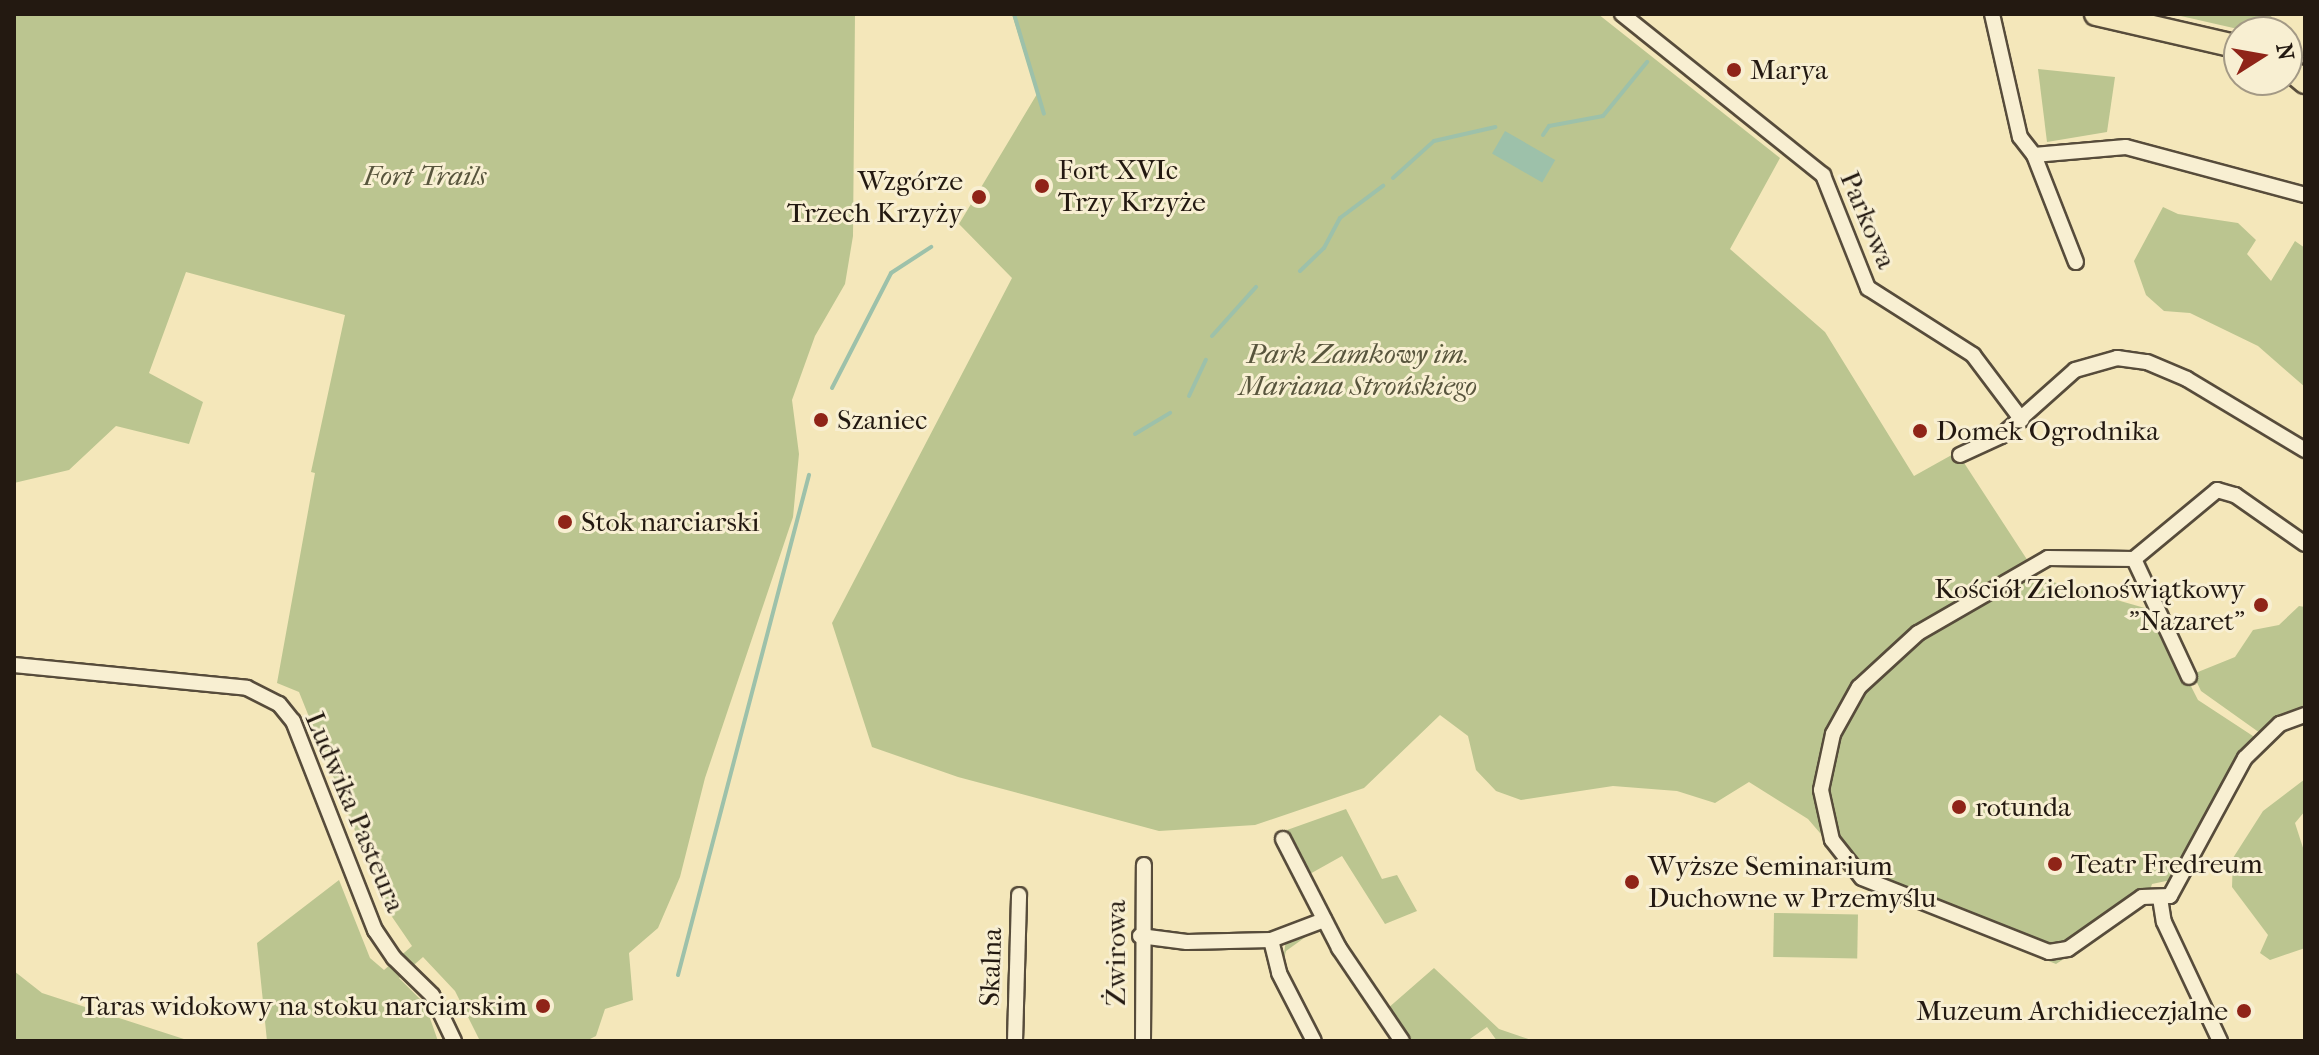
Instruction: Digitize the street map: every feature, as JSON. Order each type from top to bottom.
[{"type":"main road","points":[[2096,14],[2223,43]]},
{"type":"street","name":"Parkowa","points":[[1622,14],[1823,175],[1868,288],[1973,355],[2022,420]]},
{"type":"street","points":[[1992,14],[2018,131],[2034,155],[2076,262]]},
{"type":"street","points":[[2034,155],[2110,145],[2305,195]]},
{"type":"street","points":[[1960,455],[2022,420],[2083,365],[2117,358],[2147,362],[2187,379],[2305,450]]},
{"type":"street","points":[[2305,544],[2235,495],[2217,490],[2134,559],[2048,558],[1918,633],[1859,687],[1833,734],[1821,790],[1832,840],[1862,878],[2049,952],[2076,945],[2142,897],[2160,898],[2178,888],[2245,758],[2280,724],[2305,715]]},
{"type":"street","points":[[2134,559],[2189,677]]},
{"type":"street","name":"Ludwika Pasteura","points":[[14,665],[247,688],[279,704],[293,721],[375,930],[394,958],[432,995],[454,1041]]},
{"type":"street","points":[[1283,839],[1324,920],[1402,1041]]},
{"type":"street","name":"Żwirowa","points":[[1143,1041],[1140,936],[1144,865]]},
{"type":"street","name":"Skalna","points":[[1015,1041],[1019,895]]},
{"type":"street","points":[[2160,898],[2164,922],[2220,1041]]},
{"type":"street","points":[[1140,936],[1187,942],[1271,940],[1324,920]]},
{"type":"street","points":[[1271,940],[1279,973],[1314,1041]]},
{"type":"green space","name":"Fort Trails","points":[[14,14],[855,14],[853,236],[845,284],[815,336],[792,400],[799,454],[793,517],[705,778],[680,877],[658,928],[629,953],[633,1000],[605,1009],[596,1036],[586,1041],[480,1041],[455,991],[423,957],[399,978],[425,1004],[438,1041],[267,1041],[257,943],[339,880],[370,958],[384,970],[412,946],[386,908],[299,692],[277,683],[315,473],[311,472],[345,315],[186,272],[149,373],[203,402],[189,444],[116,426],[69,470],[14,483]]},
{"type":"green space","name":"Park Zamkowy im. Mariana Strońskiego","points":[[1012,14],[1598,14],[1780,158],[1730,249],[1825,332],[1914,476],[1957,452],[2039,578],[2152,610],[2198,700],[2256,738],[2171,880],[2152,884],[2145,906],[2056,964],[1868,889],[1808,819],[1749,782],[1715,803],[1677,791],[1613,786],[1521,800],[1496,791],[1476,770],[1468,736],[1440,715],[1364,788],[1255,825],[1159,831],[958,777],[872,747],[832,623],[1012,278],[959,224],[1037,94]]},
{"type":"green space","points":[[2172,14],[2271,14],[2223,16],[2223,26]]},
{"type":"green space","points":[[2038,69],[2115,77],[2107,132],[2047,142]]},
{"type":"green space","points":[[2163,207],[2178,214],[2238,223],[2256,240],[2247,254],[2271,281],[2295,241],[2305,248],[2305,387],[2258,346],[2190,313],[2164,311],[2146,295],[2134,261]]},
{"type":"green space","points":[[2299,606],[2305,607],[2305,708],[2260,733],[2201,691],[2193,674],[2235,657],[2253,630],[2279,625]]},
{"type":"green space","points":[[2305,779],[2305,811],[2295,823],[2305,854],[2305,948],[2270,960],[2260,953],[2268,935],[2232,887],[2233,858],[2263,811]]},
{"type":"green space","points":[[1346,809],[1382,879],[1397,875],[1417,911],[1385,924],[1342,856],[1308,875],[1287,830]]},
{"type":"green space","points":[[1774,913],[1858,914],[1857,958],[1773,957]]},
{"type":"green space","points":[[1323,926],[1373,1008],[1371,1011],[1318,928],[1286,951],[1282,967],[1286,940],[1303,931]]},
{"type":"green space","points":[[1434,968],[1499,1029],[1534,1041],[1497,1041],[1487,1027],[1467,1041],[1409,1041],[1387,1009]]},
{"type":"green space","points":[[14,971],[42,993],[190,1041],[14,1041]]},
{"type":"shaded area","points":[[1505,131],[1555,160],[1542,183],[1492,154]]},
{"type":"waterway","points":[[1014,14],[1044,114]]},
{"type":"waterway","points":[[1543,135],[1549,126],[1603,116],[1647,62]]},
{"type":"waterway","points":[[1393,178],[1434,141],[1495,127]]},
{"type":"waterway","points":[[1300,271],[1324,248],[1340,218],[1383,186]]},
{"type":"waterway","points":[[832,388],[891,273],[931,247]]},
{"type":"waterway","points":[[1212,336],[1256,287]]},
{"type":"waterway","points":[[1189,396],[1206,360]]},
{"type":"waterway","points":[[1135,434],[1170,413]]},
{"type":"waterway","points":[[678,975],[809,475]]},
{"type":"place","name":"Marya","points":[[1734,70]]},
{"type":"place","name":"Fort XVIc Trzy Krzyże","points":[[1042,186]]},
{"type":"place","name":"Wzgórze Trzech Krzyży","points":[[979,197]]},
{"type":"place","name":"Szaniec","points":[[821,420]]},
{"type":"place","name":"Domek Ogrodnika","points":[[1920,431]]},
{"type":"place","name":"Stok narciarski","points":[[565,522]]},
{"type":"place","name":"Kościół Zielonoświątkowy \"Nazaret\"","points":[[2261,605]]},
{"type":"place","name":"rotunda","points":[[1959,807]]},
{"type":"place","name":"Teatr Fredreum","points":[[2055,864]]},
{"type":"place","name":"Wyższe Seminarium Duchowne w Przemyślu","points":[[1632,882]]},
{"type":"place","name":"Taras widokowy na stoku narciarskim","points":[[543,1006]]},
{"type":"place","name":"Muzeum Archidiecezjalne","points":[[2244,1011]]}]
